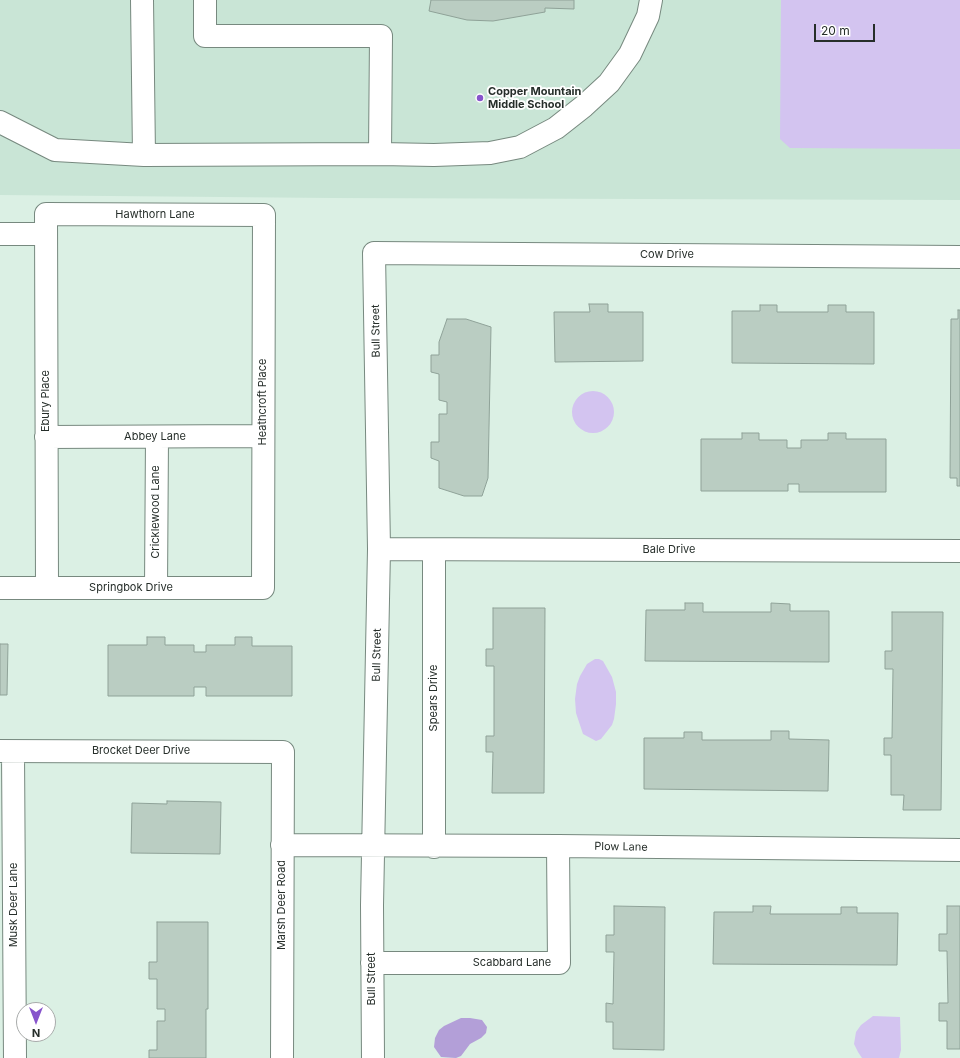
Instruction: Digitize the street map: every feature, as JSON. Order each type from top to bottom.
[{"type":"street","points":[[142,0],[144,155]]},
{"type":"street","points":[[205,0],[205,36],[381,36],[380,154]]},
{"type":"street","points":[[0,122],[55,150],[144,155],[434,155],[490,153],[520,147],[556,128],[584,106],[609,83],[630,54],[648,16],[651,0]]},
{"type":"street","name":"Hawthorn Lane","points":[[0,234],[46,224],[264,215]]},
{"type":"street","name":"Heathcroft Place","points":[[263,588],[264,215]]},
{"type":"street","name":"Ebury Place","points":[[46,224],[47,588]]},
{"type":"street","name":"Cow Drive","points":[[374,253],[960,256]]},
{"type":"street","name":"Bull Street","points":[[373,1058],[372,963],[379,549],[374,253]]},
{"type":"street","name":"Abbey Lane","points":[[46,437],[263,436]]},
{"type":"street","name":"Cricklewood Lane","points":[[156,588],[157,437]]},
{"type":"street","name":"Bale Drive","points":[[379,549],[960,551]]},
{"type":"street","name":"Spears Drive","points":[[434,550],[434,847]]},
{"type":"street","name":"Springbok Drive","points":[[0,588],[263,588]]},
{"type":"street","name":"Brocket Deer Drive","points":[[7,751],[80,750],[283,752]]},
{"type":"street","name":"Musk Deer Lane","points":[[7,751],[15,1058]]},
{"type":"street","name":"Marsh Deer Road","points":[[282,1058],[283,752]]},
{"type":"street","name":"Plow Lane","points":[[282,845],[960,850]]},
{"type":"street","name":"Scabbard Lane","points":[[372,963],[559,963],[558,846]]},
{"type":"shaded area","name":"Copper Mountain Middle School","points":[[0,0],[960,0],[960,200],[332,198],[0,195]]},
{"type":"shaded area","points":[[781,0],[960,0],[960,149],[790,148],[780,139]]},
{"type":"shaded area","points":[[593,391],[608,397],[614,412],[608,427],[593,433],[578,427],[572,412],[578,397]]},
{"type":"shaded area","points":[[595,659],[603,661],[612,677],[616,692],[616,704],[612,725],[601,739],[596,741],[583,734],[576,713],[575,699],[577,684],[580,676],[587,664]]},
{"type":"shaded area","points":[[873,1016],[900,1017],[901,1050],[899,1058],[862,1058],[858,1052],[854,1044],[856,1032],[861,1025]]},
{"type":"shaded area","points":[[461,1018],[482,1020],[487,1027],[486,1033],[481,1038],[470,1044],[461,1056],[456,1058],[441,1057],[434,1047],[435,1038],[439,1030]]},
{"type":"building","points":[[431,0],[574,0],[574,9],[545,8],[545,12],[493,21],[467,20],[429,11]]},
{"type":"building","points":[[589,304],[608,304],[608,312],[643,312],[643,361],[555,362],[554,312],[590,312]]},
{"type":"building","points":[[760,305],[777,305],[777,312],[828,312],[828,305],[846,305],[846,312],[874,312],[874,364],[732,363],[732,311],[760,311]]},
{"type":"building","points":[[958,310],[960,310],[960,486],[957,486],[957,478],[950,478],[951,319],[958,319]]},
{"type":"building","points":[[447,319],[466,319],[491,327],[488,478],[482,496],[464,496],[439,488],[439,461],[431,458],[431,442],[439,442],[439,414],[447,414],[447,402],[439,400],[439,374],[431,372],[431,355],[439,355],[439,342]]},
{"type":"building","points":[[742,433],[759,433],[759,440],[787,440],[787,448],[801,448],[801,440],[828,440],[828,433],[846,433],[846,439],[886,439],[886,492],[799,492],[799,484],[788,484],[788,491],[701,491],[701,439],[742,439]]},
{"type":"building","points":[[685,603],[703,603],[703,612],[771,612],[771,603],[790,604],[790,611],[829,611],[829,662],[645,661],[646,610],[685,610]]},
{"type":"building","points":[[493,608],[545,608],[544,793],[492,793],[493,752],[486,752],[486,736],[494,736],[494,666],[486,666],[486,649],[493,649]]},
{"type":"building","points":[[892,612],[943,612],[941,810],[903,810],[904,795],[891,795],[891,755],[884,755],[884,738],[892,738],[893,669],[885,669],[885,651],[892,651]]},
{"type":"building","points":[[147,637],[165,637],[165,645],[194,645],[194,652],[206,652],[206,645],[235,645],[235,637],[252,637],[252,646],[292,646],[292,696],[206,696],[206,687],[194,687],[194,696],[108,696],[108,645],[147,645]]},
{"type":"building","points":[[0,644],[8,644],[7,695],[0,695]]},
{"type":"building","points":[[771,731],[789,731],[789,739],[829,740],[828,791],[644,789],[644,738],[684,738],[684,732],[702,732],[702,740],[771,740]]},
{"type":"building","points":[[167,801],[221,802],[220,854],[131,853],[132,803],[167,804]]},
{"type":"building","points":[[614,906],[665,907],[664,1050],[613,1049],[613,1022],[606,1022],[606,1003],[613,1004],[614,952],[606,952],[606,935],[614,935]]},
{"type":"building","points":[[753,906],[771,906],[770,914],[841,914],[841,907],[857,907],[857,913],[898,913],[897,965],[713,964],[714,912],[753,912]]},
{"type":"building","points":[[947,906],[960,906],[960,1049],[947,1049],[947,1021],[939,1021],[939,1003],[948,1003],[947,951],[939,951],[939,934],[947,934]]},
{"type":"building","points":[[157,922],[208,922],[208,1009],[206,1009],[206,1058],[149,1058],[149,1050],[157,1050],[157,1021],[165,1021],[165,1009],[157,1009],[157,979],[149,979],[149,962],[157,962]]},
{"type":"place","name":"Copper Mountain Middle School","points":[[480,98]]}]
